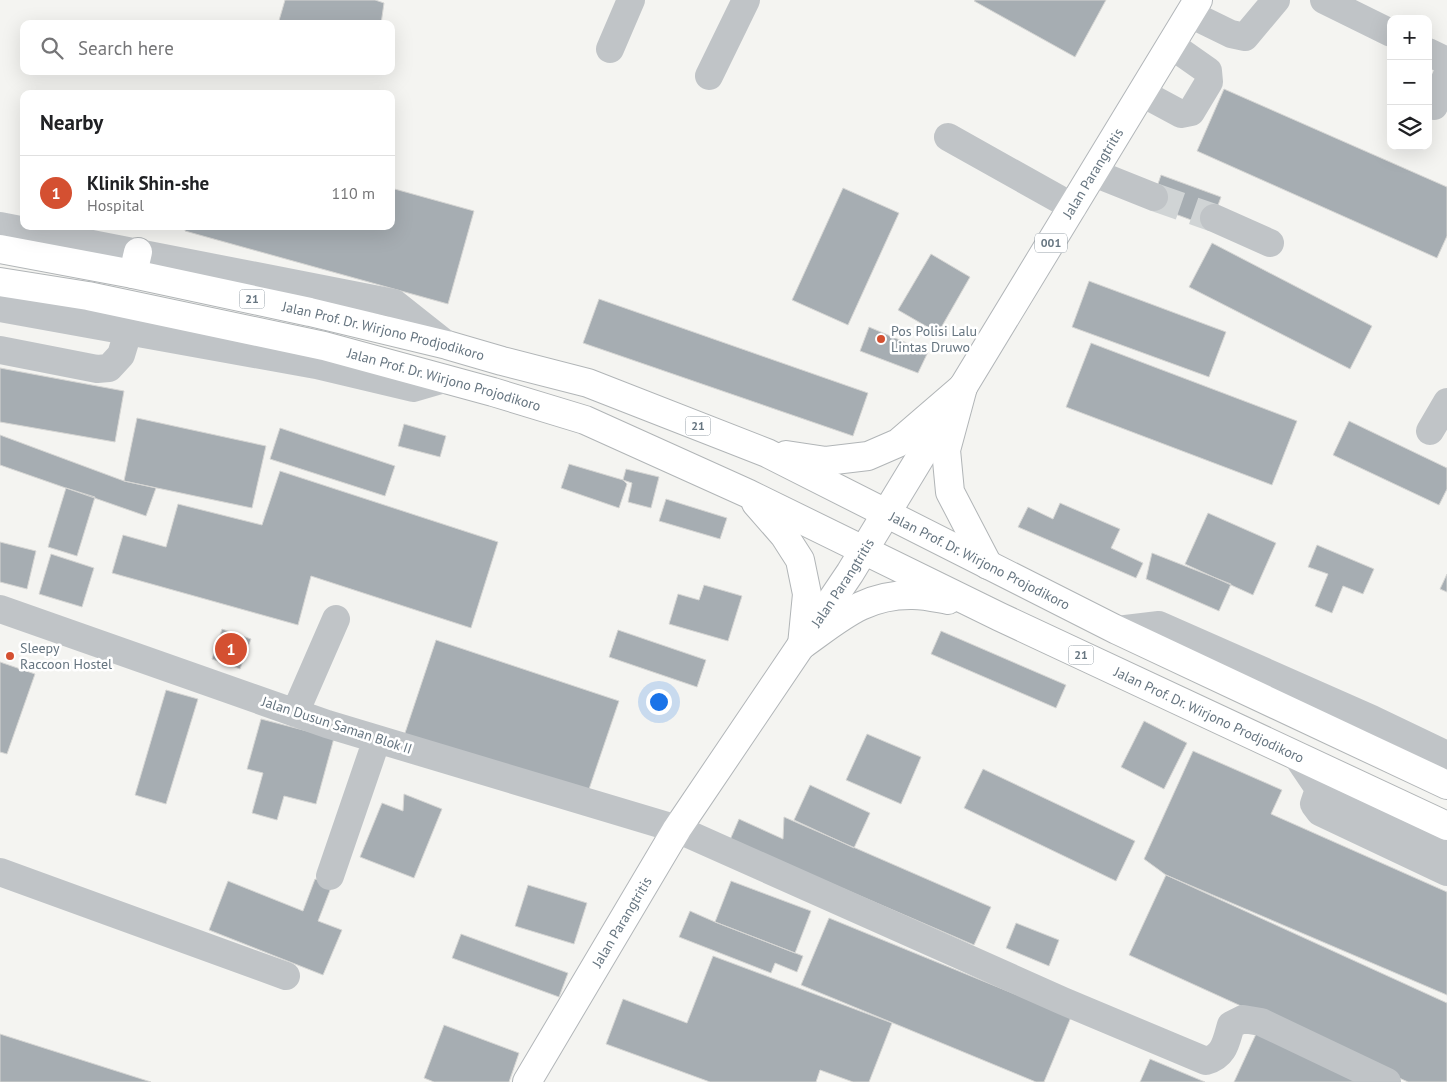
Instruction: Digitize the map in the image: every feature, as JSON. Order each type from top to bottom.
[{"type":"main road","name":"Jalan Parangtritis","points":[[526,1082],[677,829],[864,550],[1194,7]]},
{"type":"main road","name":"Jalan Prof. Dr. Wirjono Prodjodikoro","points":[[0,249],[135,263],[310,312],[447,345],[502,361]]},
{"type":"main road","name":"Jalan Prof. Dr. Wirjono Projodikoro","points":[[0,282],[88,296],[324,346],[493,392],[585,420],[748,494],[864,550]]},
{"type":"main road","points":[[493,392],[502,361]]},
{"type":"main road","name":"Jalan Prof. Dr. Wirjono Projodikoro","points":[[502,361],[588,383],[767,453],[1117,630],[1447,785]]},
{"type":"main road","points":[[767,453],[826,460],[868,456],[898,443],[963,387]]},
{"type":"main road","points":[[963,387],[946,450],[950,492],[988,565]]},
{"type":"main road","points":[[748,494],[784,535],[800,560],[807,594],[802,645]]},
{"type":"main road","name":"Jalan Prof. Dr. Wirjono Prodjodikoro","points":[[864,550],[1298,758],[1447,826]]},
{"type":"main road","points":[[802,645],[853,608],[883,597],[914,595],[972,603]]},
{"type":"street","points":[[610,49],[631,0]]},
{"type":"street","points":[[709,76],[746,0]]},
{"type":"street","points":[[1194,7],[1231,34],[1245,36],[1276,0]]},
{"type":"street","points":[[1324,0],[1387,31]]},
{"type":"street","points":[[1142,93],[1181,114],[1191,112],[1210,82],[1208,71],[1171,45]]},
{"type":"street","points":[[1432,54],[1447,61]]},
{"type":"street","points":[[1434,106],[1447,75]]},
{"type":"street","points":[[948,137],[1073,207]]},
{"type":"street","points":[[1094,173],[1154,196]]},
{"type":"street","points":[[1214,218],[1270,243]]},
{"type":"street","points":[[0,226],[135,263]]},
{"type":"street","points":[[0,308],[316,365],[413,388],[444,379]]},
{"type":"street","points":[[0,350],[97,369],[109,368],[121,355],[128,332]]},
{"type":"street","points":[[1430,431],[1447,402]]},
{"type":"street","name":"Jalan Dusun Saman Blok II","points":[[0,609],[294,713],[677,829],[1063,1001],[1206,1060],[1214,1058],[1223,1051],[1231,1025],[1243,1019],[1261,1022],[1387,1082]]},
{"type":"street","points":[[294,713],[336,619]]},
{"type":"street","points":[[1117,630],[1159,625],[1372,719],[1447,755]]},
{"type":"street","points":[[330,876],[376,739]]},
{"type":"street","points":[[1298,758],[1319,789],[1447,849]]},
{"type":"street","points":[[1319,789],[1314,804],[1320,812],[1447,872]]},
{"type":"street","points":[[0,872],[286,976]]},
{"type":"building","points":[[285,0],[375,0],[384,3],[382,20],[279,20]]},
{"type":"building","points":[[975,0],[1106,0],[1075,57]]},
{"type":"building","points":[[1224,89],[1447,187],[1447,236],[1437,258],[1197,151]]},
{"type":"building","points":[[1161,175],[1221,197],[1210,227],[1151,205]]},
{"type":"building","points":[[843,188],[899,213],[848,325],[792,300]]},
{"type":"building","points":[[395,189],[474,211],[448,304],[185,231],[395,230]]},
{"type":"building","points":[[1212,243],[1372,326],[1350,369],[1189,287]]},
{"type":"building","points":[[931,254],[970,277],[938,333],[898,310]]},
{"type":"building","points":[[1089,281],[1226,332],[1209,377],[1072,327]]},
{"type":"building","points":[[599,299],[868,393],[853,436],[583,343]]},
{"type":"building","name":"Pos Polisi Lalu Lintas Druwo","points":[[869,327],[928,352],[918,373],[860,351]]},
{"type":"building","points":[[1091,343],[1297,421],[1272,485],[1066,407]]},
{"type":"building","points":[[0,368],[124,391],[115,442],[0,422]]},
{"type":"building","points":[[137,418],[266,446],[252,508],[124,481]]},
{"type":"building","points":[[1349,421],[1447,468],[1447,489],[1439,505],[1333,455]]},
{"type":"building","points":[[404,424],[446,436],[440,457],[398,446]]},
{"type":"building","points":[[280,428],[395,466],[385,496],[270,459]]},
{"type":"building","points":[[0,435],[124,481],[156,488],[146,516],[0,465]]},
{"type":"building","points":[[569,464],[623,480],[627,484],[619,508],[561,488]]},
{"type":"building","points":[[626,469],[659,477],[651,508],[628,502],[632,483],[623,480]]},
{"type":"building","points":[[280,471],[498,542],[471,628],[311,576],[298,625],[112,573],[123,535],[166,547],[178,504],[262,525]]},
{"type":"building","points":[[66,488],[95,497],[77,556],[48,547]]},
{"type":"building","points":[[666,499],[727,518],[720,539],[659,521]]},
{"type":"building","points":[[1060,503],[1120,529],[1111,548],[1143,563],[1136,578],[1018,527],[1028,507],[1053,519]]},
{"type":"building","points":[[1208,513],[1276,543],[1253,595],[1185,564]]},
{"type":"building","points":[[0,542],[36,551],[27,589],[0,582]]},
{"type":"building","points":[[1317,545],[1374,569],[1363,594],[1343,586],[1332,613],[1315,606],[1328,574],[1308,567]]},
{"type":"building","points":[[1152,553],[1231,584],[1219,611],[1146,579]]},
{"type":"building","points":[[51,554],[94,568],[82,607],[39,594]]},
{"type":"building","points":[[1447,574],[1447,592],[1440,589]]},
{"type":"building","points":[[704,585],[742,596],[728,641],[669,624],[678,594],[699,600]]},
{"type":"building","points":[[222,629],[251,639],[240,669],[212,659]]},
{"type":"building","points":[[618,630],[706,660],[697,687],[609,657]]},
{"type":"building","points":[[941,631],[1066,685],[1056,708],[931,654]]},
{"type":"building","points":[[436,640],[619,701],[586,798],[402,742]]},
{"type":"building","points":[[0,662],[35,674],[7,754],[0,752]]},
{"type":"building","points":[[166,690],[198,699],[166,804],[135,795]]},
{"type":"building","points":[[261,719],[334,738],[316,804],[284,796],[277,820],[252,813],[263,773],[247,769]]},
{"type":"building","points":[[1144,721],[1187,743],[1164,789],[1121,767]]},
{"type":"building","points":[[867,734],[921,757],[901,804],[846,780]]},
{"type":"building","points":[[1193,751],[1282,790],[1271,814],[1447,892],[1447,995],[1166,875],[1144,859]]},
{"type":"building","points":[[983,769],[1135,841],[1116,881],[964,808]]},
{"type":"building","points":[[810,785],[870,813],[854,848],[794,820]]},
{"type":"building","points":[[404,794],[442,809],[414,878],[360,857],[382,803],[403,811]]},
{"type":"building","points":[[784,817],[991,907],[974,945],[730,840],[739,819],[783,839]]},
{"type":"building","points":[[1166,875],[1447,1003],[1447,1082],[1408,1082],[1129,955]]},
{"type":"building","points":[[315,879],[332,885],[318,921],[342,930],[323,975],[209,930],[228,881],[303,911]]},
{"type":"building","points":[[731,881],[811,911],[795,953],[715,922]]},
{"type":"building","points":[[528,885],[587,903],[574,944],[515,926]]},
{"type":"building","points":[[690,911],[803,956],[797,972],[775,963],[771,973],[679,937]]},
{"type":"building","points":[[829,918],[1071,1017],[1044,1082],[1036,1082],[801,985]]},
{"type":"building","points":[[1016,923],[1059,940],[1049,966],[1006,948]]},
{"type":"building","points":[[461,934],[568,973],[559,997],[452,958]]},
{"type":"building","points":[[713,956],[892,1023],[869,1082],[853,1082],[820,1070],[816,1082],[710,1082],[606,1044],[623,999],[687,1023]]},
{"type":"building","points":[[444,1025],[519,1053],[509,1082],[434,1082],[424,1078]]},
{"type":"building","points":[[0,1034],[151,1082],[0,1082]]},
{"type":"building","points":[[1256,1034],[1361,1082],[1234,1082]]},
{"type":"building","points":[[1150,1059],[1205,1082],[1140,1082]]},
{"type":"tunnel","points":[[1154,197],[1214,218]]},
{"type":"place","name":"Pos Polisi Lalu Lintas Druwo","points":[[881,339]]},
{"type":"place","name":"Klinik Shin-she","points":[[231,649]]},
{"type":"place","name":"Sleepy Raccoon Hostel","points":[[10,656]]}]
